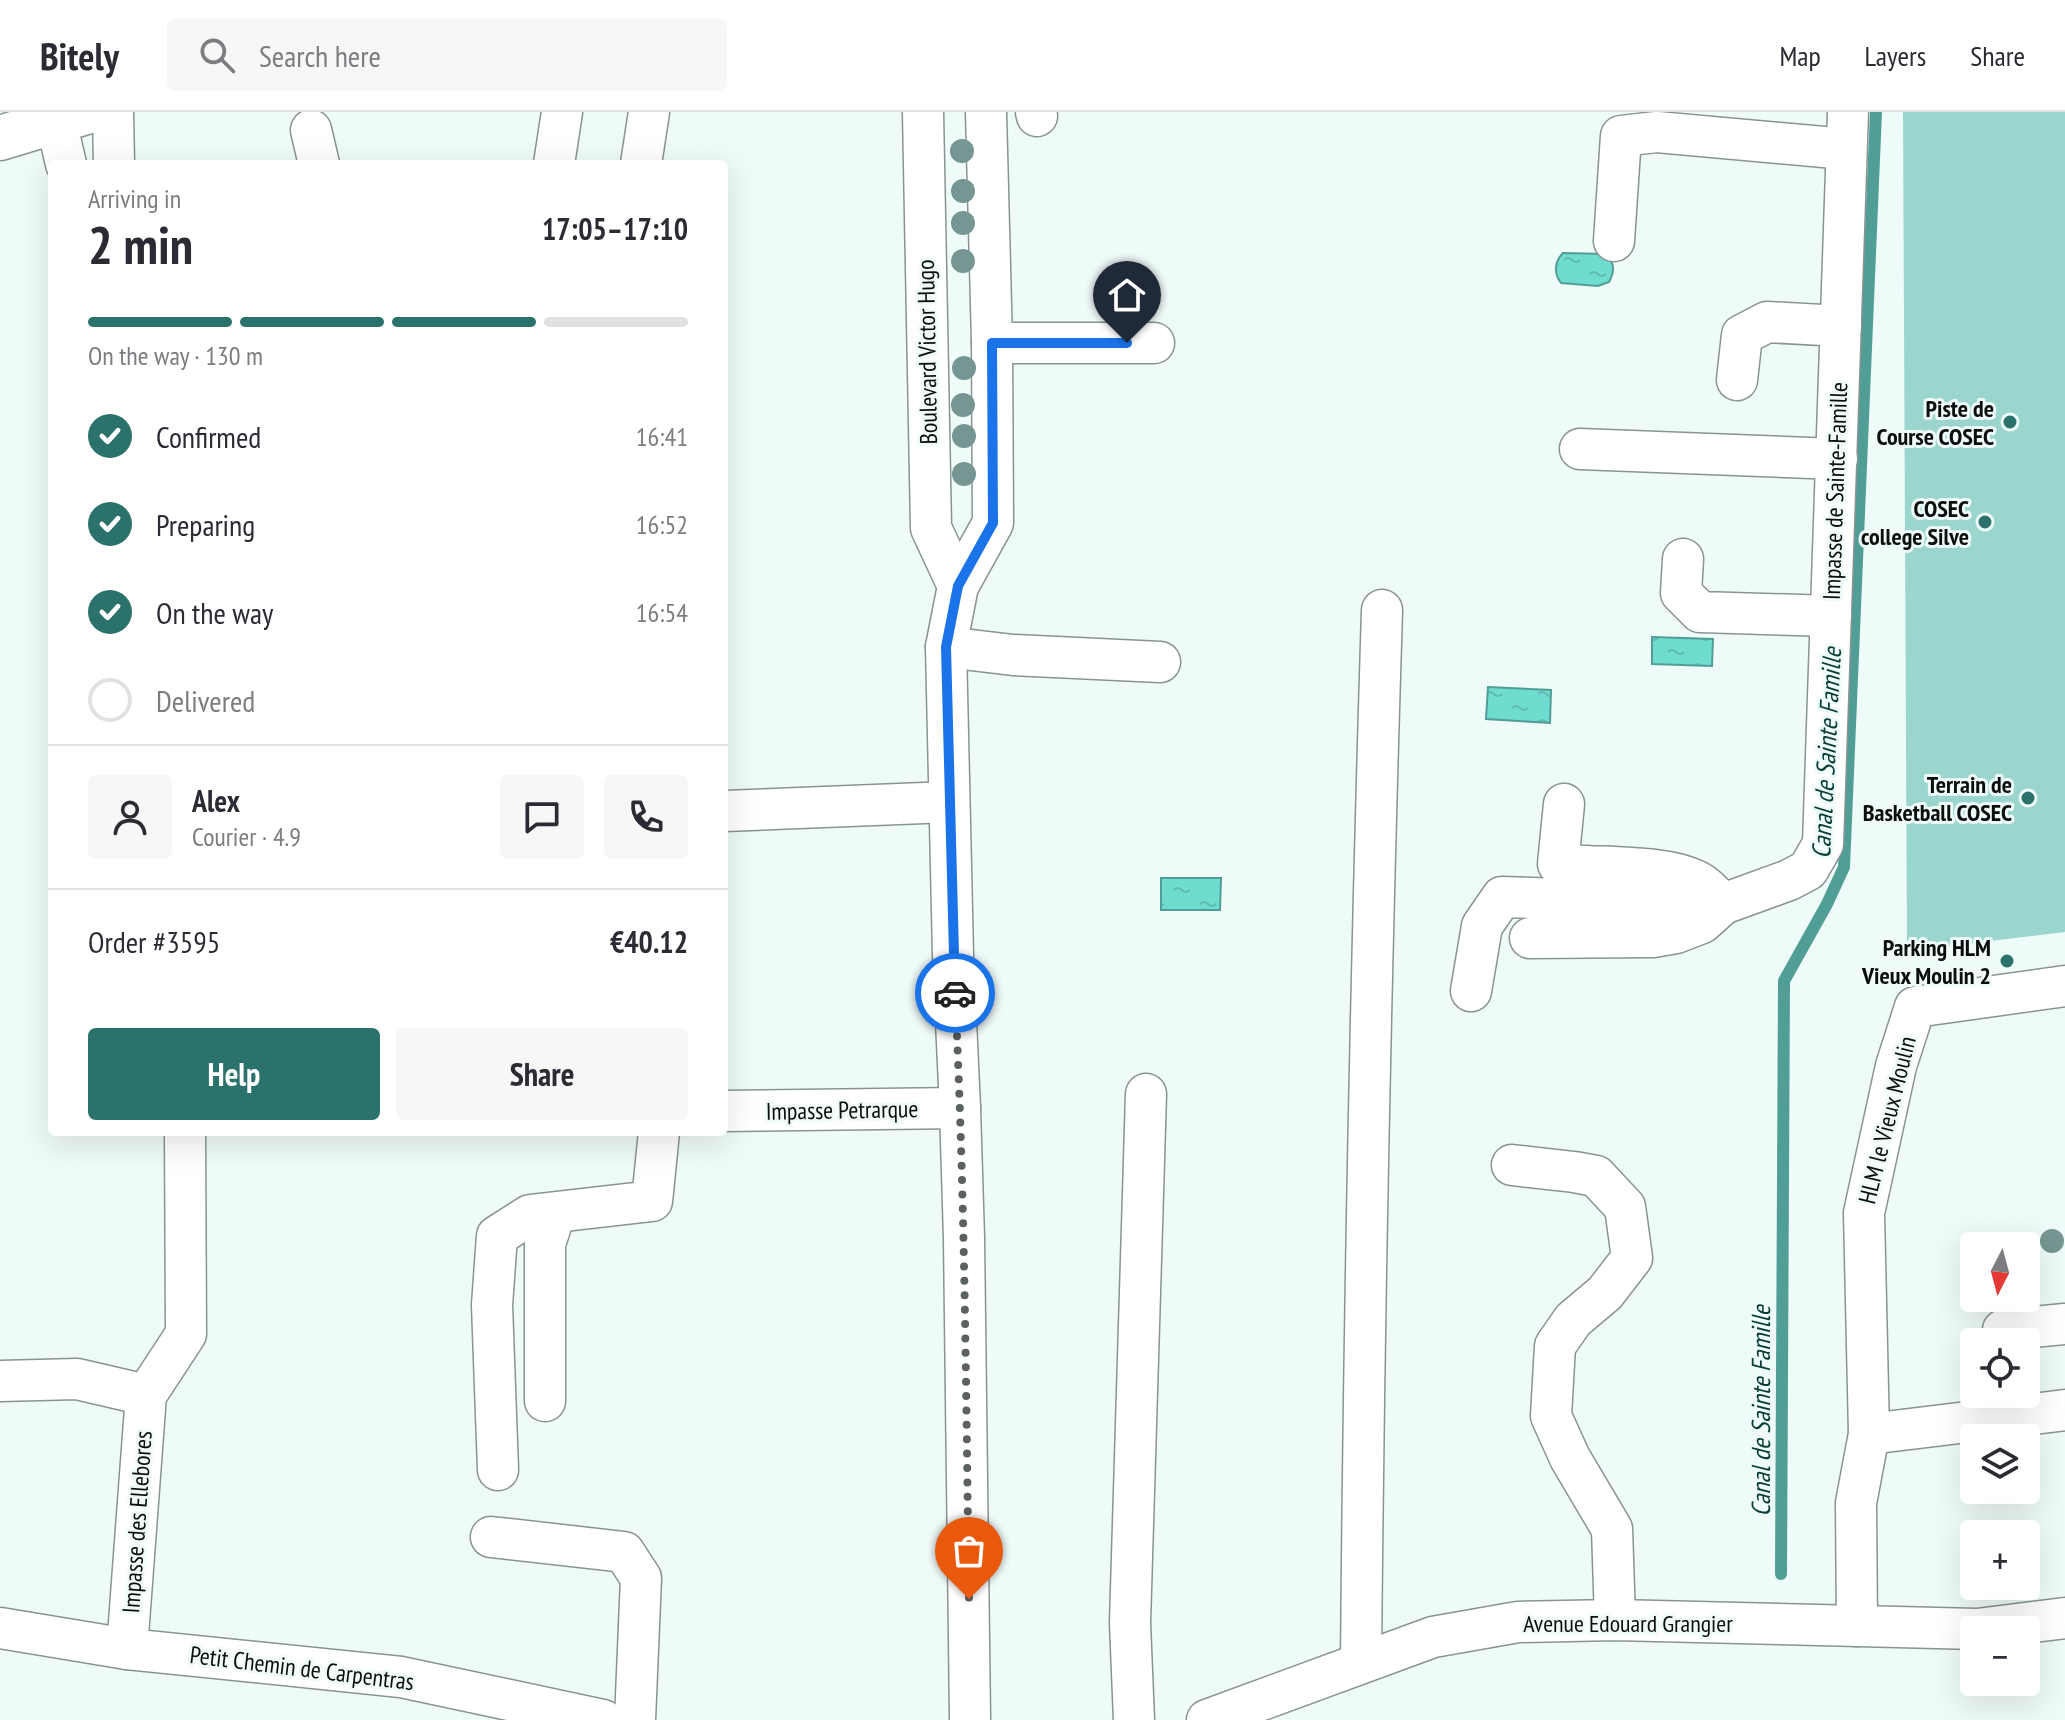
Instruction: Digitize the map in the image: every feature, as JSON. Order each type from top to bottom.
[{"type":"main road","points":[[0,138],[71,116]]},
{"type":"street","points":[[113,112],[114,160]]},
{"type":"street","points":[[555,160],[562,112]]},
{"type":"street","points":[[642,160],[649,112]]},
{"type":"street","name":"Boulevard Victor Hugo","points":[[923,112],[931,528],[958,586]]},
{"type":"street","points":[[970,1720],[960,1108],[946,647],[958,586],[993,523],[986,112]]},
{"type":"street","points":[[66,160],[71,116]]},
{"type":"street","points":[[1614,241],[1621,136],[1657,132],[1847,130]]},
{"type":"street","name":"Impasse de Sainte-Famille","points":[[1723,904],[1808,870],[1823,844],[1847,130]]},
{"type":"street","points":[[1737,380],[1742,335],[1767,322],[1841,326]]},
{"type":"street","points":[[992,343],[1154,343]]},
{"type":"street","points":[[1580,449],[1837,459]]},
{"type":"street","points":[[1683,559],[1681,593],[1700,612],[1831,616]]},
{"type":"street","points":[[1361,1663],[1372,939],[1382,610]]},
{"type":"street","points":[[946,647],[1013,655],[1160,662]]},
{"type":"street","points":[[728,811],[949,802]]},
{"type":"street","points":[[1564,804],[1558,864],[1667,871],[1701,884],[1723,904]]},
{"type":"street","points":[[1471,991],[1482,926],[1502,897],[1723,904]]},
{"type":"street","points":[[1530,938],[1653,937],[1676,933],[1702,923],[1723,904]]},
{"type":"street","name":"HLM le Vieux Moulin","points":[[1857,1626],[1856,1503],[1869,1434],[1864,1213],[1896,1066],[1915,1007],[2065,986]]},
{"type":"street","points":[[1134,1720],[1130,1623],[1146,1094]]},
{"type":"street","name":"Impasse Petrarque","points":[[728,1111],[960,1108]]},
{"type":"street","name":"Impasse des Ellebores","points":[[127,1649],[146,1395],[186,1334],[185,1136]]},
{"type":"street","points":[[498,1470],[492,1305],[497,1236],[530,1215],[652,1201],[659,1136]]},
{"type":"street","points":[[1512,1165],[1596,1176],[1625,1207],[1632,1258],[1605,1293],[1573,1320],[1555,1346],[1551,1416],[1570,1458],[1612,1529],[1615,1620]]},
{"type":"street","points":[[545,1401],[545,1244],[555,1213]]},
{"type":"street","points":[[2024,1328],[2065,1324]]},
{"type":"street","name":"Impasse des Ellebores","points":[[0,1381],[77,1379],[146,1395]]},
{"type":"street","points":[[1869,1434],[2065,1410]]},
{"type":"street","points":[[491,1537],[624,1552],[641,1578],[635,1720]]},
{"type":"street","name":"Avenue Edouard Grangier","points":[[1207,1720],[1433,1637],[1518,1622],[1615,1620],[1977,1629],[2065,1618]]},
{"type":"street","name":"Petit Chemin de Carpentras","points":[[0,1628],[127,1649],[401,1677],[603,1720]]},
{"type":"shaded area","name":"COSEC college Silve","points":[[1903,112],[2065,112],[2065,932],[1907,951]]},
{"type":"water","points":[[1563,253],[1605,254],[1613,267],[1609,282],[1598,286],[1561,283],[1556,268]]},
{"type":"water","points":[[1652,637],[1713,639],[1712,666],[1652,664]]},
{"type":"water","points":[[1488,687],[1551,690],[1550,723],[1486,719]]},
{"type":"water","points":[[1161,878],[1221,878],[1220,910],[1161,910]]},
{"type":"waterway","name":"Canal de Sainte Famille","points":[[1781,1574],[1784,981],[1844,867],[1876,112]]},
{"type":"way so far","points":[[955,993],[964,1238],[969,1599]]},
{"type":"place","name":"Piste de Course COSEC","points":[[2010,422]]},
{"type":"place","name":"COSEC college Silve","points":[[1985,522]]},
{"type":"place","name":"Terrain de Basketball COSEC","points":[[2028,798]]},
{"type":"place","name":"Parking HLM Vieux Moulin 2","points":[[2007,961]]},
{"type":"route","points":[[955,993],[946,647],[958,586],[993,523],[992,343],[1127,343]]}]
